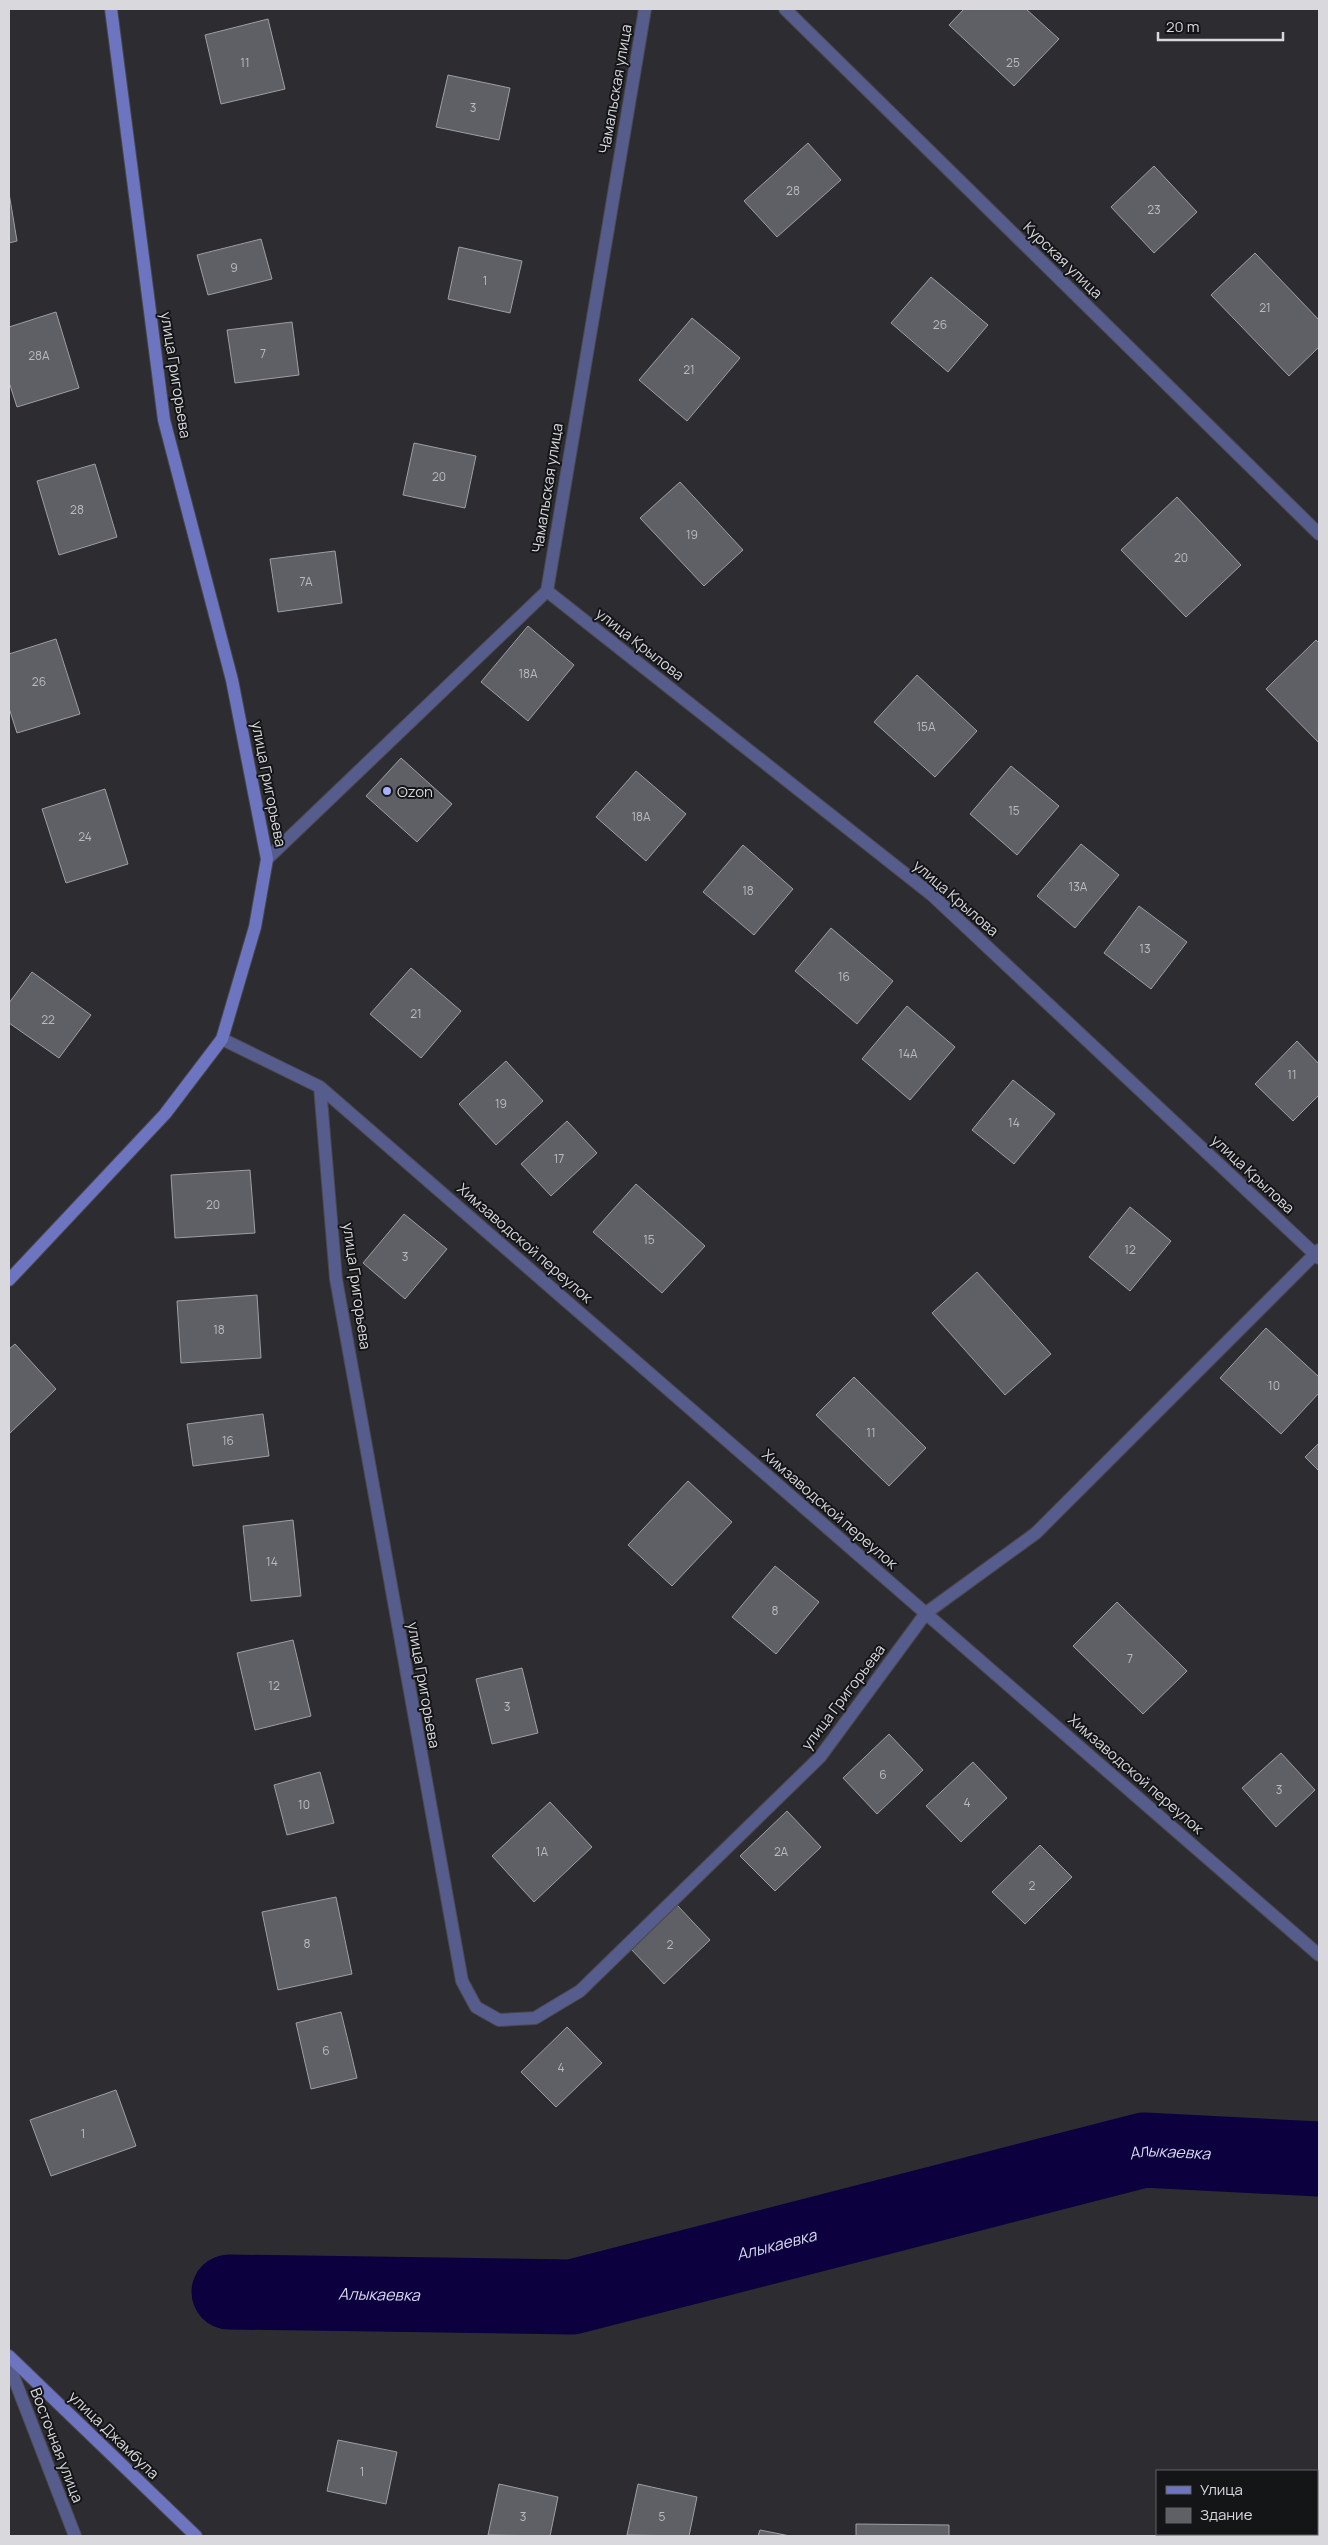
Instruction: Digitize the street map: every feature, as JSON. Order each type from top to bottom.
[{"type":"main road","name":"улица Григорьева","points":[[111,9],[164,420],[232,680],[267,860],[255,927],[222,1038]]},
{"type":"main road","points":[[9,1280],[165,1114],[222,1038]]},
{"type":"main road","name":"улица Джамбула","points":[[9,2356],[196,2536]]},
{"type":"street","name":"Чамальская улица","points":[[547,591],[645,9]]},
{"type":"street","name":"Курская улица","points":[[785,9],[1319,534]]},
{"type":"street","points":[[267,860],[547,591]]},
{"type":"street","name":"улица Крылова","points":[[547,591],[932,895],[1318,1254]]},
{"type":"street","points":[[222,1038],[320,1087]]},
{"type":"street","name":"улица Григорьева","points":[[320,1087],[336,1279],[462,1981],[476,2007],[499,2020],[535,2018],[580,1991],[820,1757],[926,1613],[1036,1533],[1318,1254]]},
{"type":"street","name":"Химзаводской переулок","points":[[320,1087],[1319,1955]]},
{"type":"street","name":"Восточная улица","points":[[9,2366],[75,2536]]},
{"type":"building","points":[[964,9],[1026,9],[1059,39],[1014,86],[949,25]]},
{"type":"building","points":[[268,19],[285,89],[221,104],[205,35]]},
{"type":"building","points":[[448,75],[510,88],[499,140],[436,127]]},
{"type":"building","points":[[808,143],[841,180],[777,237],[744,201]]},
{"type":"building","points":[[1154,166],[1197,212],[1154,253],[1111,207]]},
{"type":"building","points":[[9,193],[17,241],[9,243]]},
{"type":"building","points":[[261,239],[272,279],[208,295],[197,255]]},
{"type":"building","points":[[459,247],[522,261],[510,313],[448,299]]},
{"type":"building","points":[[1255,253],[1319,320],[1319,347],[1289,376],[1211,295]]},
{"type":"building","points":[[931,277],[988,325],[948,372],[891,323]]},
{"type":"building","points":[[56,312],[79,388],[17,407],[9,382],[9,327]]},
{"type":"building","points":[[692,318],[740,358],[687,421],[639,380]]},
{"type":"building","points":[[292,322],[299,375],[235,383],[227,330]]},
{"type":"building","points":[[414,443],[476,456],[465,508],[403,495]]},
{"type":"building","points":[[95,464],[117,537],[59,555],[37,481]]},
{"type":"building","points":[[680,482],[743,550],[704,586],[640,518]]},
{"type":"building","points":[[1177,497],[1241,565],[1186,617],[1121,550]]},
{"type":"building","points":[[335,551],[342,603],[278,612],[270,559]]},
{"type":"building","points":[[528,626],[574,665],[528,721],[481,682]]},
{"type":"building","points":[[56,639],[80,714],[17,733],[9,708],[9,654]]},
{"type":"building","points":[[1316,640],[1319,643],[1319,743],[1266,689]]},
{"type":"building","points":[[917,675],[977,731],[935,777],[874,722]]},
{"type":"building","points":[[401,758],[452,804],[417,842],[366,796]]},
{"type":"building","points":[[1011,766],[1059,806],[1017,855],[970,814]]},
{"type":"building","points":[[636,771],[686,814],[646,861],[596,817]]},
{"type":"building","points":[[105,789],[128,864],[66,883],[42,809]]},
{"type":"building","points":[[1081,844],[1119,875],[1075,928],[1037,896]]},
{"type":"building","points":[[743,845],[793,889],[754,935],[703,892]]},
{"type":"building","points":[[1139,906],[1187,942],[1151,989],[1104,953]]},
{"type":"building","points":[[831,928],[893,981],[857,1024],[795,971]]},
{"type":"building","points":[[411,968],[461,1011],[421,1058],[370,1014]]},
{"type":"building","points":[[32,972],[91,1015],[59,1058],[9,1023],[9,1003]]},
{"type":"building","points":[[907,1006],[955,1047],[910,1100],[862,1059]]},
{"type":"building","points":[[1297,1041],[1319,1064],[1319,1095],[1293,1121],[1255,1084]]},
{"type":"building","points":[[506,1061],[543,1101],[496,1145],[459,1104]]},
{"type":"building","points":[[1013,1080],[1055,1114],[1014,1164],[972,1130]]},
{"type":"building","points":[[567,1121],[597,1153],[551,1196],[521,1164]]},
{"type":"building","points":[[250,1170],[255,1233],[175,1238],[171,1175]]},
{"type":"building","points":[[636,1184],[705,1246],[662,1293],[593,1232]]},
{"type":"building","points":[[1130,1207],[1171,1241],[1130,1291],[1089,1257]]},
{"type":"building","points":[[404,1214],[447,1249],[405,1299],[363,1263]]},
{"type":"building","points":[[977,1272],[1051,1354],[1005,1395],[932,1313]]},
{"type":"building","points":[[257,1295],[261,1358],[181,1363],[177,1301]]},
{"type":"building","points":[[1266,1328],[1319,1377],[1319,1393],[1281,1434],[1220,1378]]},
{"type":"building","points":[[15,1344],[56,1389],[9,1434],[9,1349]]},
{"type":"building","points":[[854,1377],[926,1448],[889,1486],[816,1415]]},
{"type":"building","points":[[263,1414],[269,1456],[193,1466],[187,1424]]},
{"type":"building","points":[[1319,1443],[1319,1471],[1305,1457]]},
{"type":"building","points":[[688,1481],[732,1522],[672,1586],[628,1545]]},
{"type":"building","points":[[293,1520],[301,1596],[251,1601],[243,1526]]},
{"type":"building","points":[[775,1566],[819,1602],[776,1654],[732,1617]]},
{"type":"building","points":[[1117,1602],[1187,1671],[1143,1714],[1073,1646]]},
{"type":"building","points":[[293,1640],[311,1716],[255,1730],[237,1653]]},
{"type":"building","points":[[522,1668],[538,1733],[492,1744],[476,1679]]},
{"type":"building","points":[[889,1734],[923,1770],[877,1814],[843,1778]]},
{"type":"building","points":[[1281,1753],[1315,1790],[1276,1827],[1242,1788]]},
{"type":"building","points":[[973,1762],[1007,1798],[961,1842],[926,1806]]},
{"type":"building","points":[[320,1772],[334,1823],[287,1835],[274,1785]]},
{"type":"building","points":[[550,1802],[592,1847],[534,1902],[492,1856]]},
{"type":"building","points":[[787,1811],[821,1847],[775,1891],[740,1856]]},
{"type":"building","points":[[1040,1845],[1072,1877],[1025,1924],[992,1892]]},
{"type":"building","points":[[336,1897],[352,1974],[278,1990],[262,1912]]},
{"type":"building","points":[[676,1904],[710,1940],[664,1984],[630,1948]]},
{"type":"building","points":[[341,2012],[357,2078],[311,2089],[296,2023]]},
{"type":"building","points":[[567,2027],[602,2063],[556,2107],[521,2072]]},
{"type":"building","points":[[116,2090],[136,2146],[51,2176],[30,2120]]},
{"type":"building","points":[[338,2440],[397,2452],[386,2504],[327,2491]]},
{"type":"building","points":[[499,2484],[558,2497],[550,2536],[488,2535]]},
{"type":"building","points":[[638,2484],[697,2497],[689,2536],[627,2535]]},
{"type":"building","points":[[856,2524],[949,2525],[949,2536],[856,2536]]},
{"type":"building","points":[[760,2530],[790,2536],[758,2536]]},
{"type":"waterway","name":"Алыкаевка","points":[[229,2292],[572,2297],[1144,2150],[1319,2159]]},
{"type":"place","name":"Ozon","points":[[387,791]]}]
